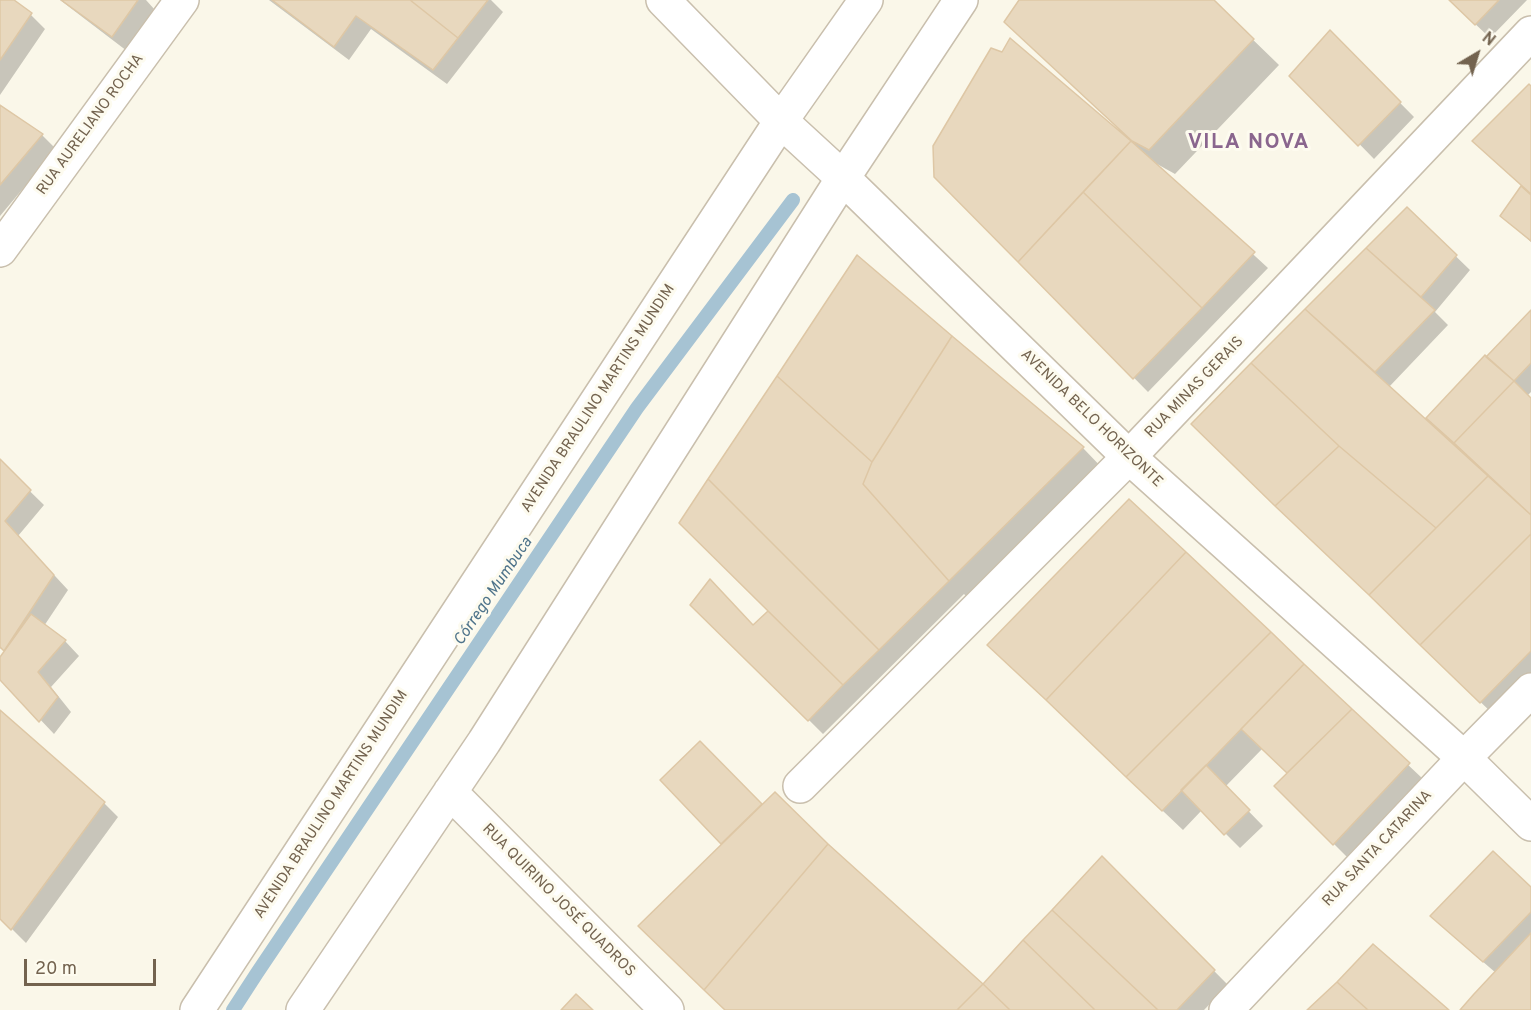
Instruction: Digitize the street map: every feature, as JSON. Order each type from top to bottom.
[{"type":"street","name":"RUA AURELIANO ROCHA","points":[[0,250],[182,0]]},
{"type":"street","name":"AVENIDA BELO HORIZONTE","points":[[663,0],[781,121],[843,178],[1129,457],[1464,758],[1531,824]]},
{"type":"street","name":"AVENIDA BRAULINO MARTINS MUNDIM","points":[[197,1010],[781,121],[866,0]]},
{"type":"street","points":[[303,1010],[490,732],[843,178],[961,0]]},
{"type":"street","name":"RUA MINAS GERAIS","points":[[800,786],[1129,457],[1531,33]]},
{"type":"street","name":"RUA SANTA CATARINA","points":[[1226,1010],[1531,690]]},
{"type":"street","name":"RUA QUIRINO JOSÉ QUADROS","points":[[450,792],[667,1010]]},
{"type":"building","points":[[0,0],[14,0],[32,13],[0,60]]},
{"type":"building","points":[[61,0],[138,0],[112,37]]},
{"type":"building","points":[[272,0],[410,0],[458,38],[433,70],[356,16],[334,47]]},
{"type":"building","points":[[410,0],[488,0],[458,38]]},
{"type":"building","points":[[1019,0],[1214,0],[1254,39],[1149,150],[1132,141],[1004,22]]},
{"type":"building","points":[[1449,0],[1499,0],[1475,25]]},
{"type":"building","points":[[1330,30],[1401,102],[1358,146],[1289,76]]},
{"type":"building","points":[[1010,38],[1131,141],[1018,262],[934,177],[933,146],[991,48],[1002,52]]},
{"type":"building","points":[[1529,84],[1531,86],[1531,194],[1472,141]]},
{"type":"building","points":[[0,105],[43,134],[0,185]]},
{"type":"building","points":[[1131,141],[1255,252],[1202,308],[1083,192]]},
{"type":"building","points":[[1521,186],[1531,195],[1531,241],[1500,216]]},
{"type":"building","points":[[1083,192],[1202,308],[1133,379],[1018,262]]},
{"type":"building","points":[[1407,207],[1457,255],[1421,297],[1366,248]]},
{"type":"building","points":[[1366,248],[1435,310],[1375,372],[1305,309]]},
{"type":"building","points":[[857,255],[952,336],[872,462],[777,376]]},
{"type":"building","points":[[1305,309],[1488,476],[1436,528],[1339,446],[1251,363]]},
{"type":"building","points":[[1531,310],[1531,363],[1514,381],[1486,357]]},
{"type":"building","points":[[952,336],[1084,447],[949,581],[863,484],[872,462]]},
{"type":"building","points":[[1485,355],[1514,381],[1454,443],[1426,418]]},
{"type":"building","points":[[1251,363],[1339,446],[1275,506],[1191,424]]},
{"type":"building","points":[[777,376],[872,462],[863,484],[949,581],[879,650],[708,479]]},
{"type":"building","points":[[1514,381],[1531,398],[1531,515],[1454,443]]},
{"type":"building","points":[[1339,446],[1436,528],[1369,595],[1275,506]]},
{"type":"building","points":[[0,459],[31,490],[5,521],[54,575],[4,651],[0,647]]},
{"type":"building","points":[[1488,476],[1531,515],[1531,534],[1420,645],[1369,595]]},
{"type":"building","points":[[708,479],[879,650],[843,685],[679,523]]},
{"type":"building","points":[[1129,499],[1186,552],[1046,700],[987,645]]},
{"type":"building","points":[[1531,534],[1531,651],[1480,703],[1420,645]]},
{"type":"building","points":[[1186,552],[1271,632],[1126,777],[1046,700]]},
{"type":"building","points":[[710,579],[753,625],[768,611],[843,685],[808,721],[690,605]]},
{"type":"building","points":[[31,614],[66,640],[38,672],[58,697],[39,722],[0,680],[0,657]]},
{"type":"building","points":[[1271,632],[1304,664],[1162,811],[1126,777]]},
{"type":"building","points":[[1304,664],[1352,709],[1287,773],[1241,729]]},
{"type":"building","points":[[1352,709],[1410,763],[1333,845],[1274,786]]},
{"type":"building","points":[[0,710],[105,802],[11,930],[0,919]]},
{"type":"building","points":[[700,741],[762,804],[721,844],[660,780]]},
{"type":"building","points":[[1206,765],[1250,810],[1224,835],[1181,790]]},
{"type":"building","points":[[775,792],[828,844],[704,990],[638,926]]},
{"type":"building","points":[[828,844],[983,984],[957,1010],[725,1010],[704,990]]},
{"type":"building","points":[[1493,851],[1531,887],[1531,912],[1483,962],[1430,916]]},
{"type":"building","points":[[1102,856],[1215,970],[1177,1010],[1158,1010],[1052,910]]},
{"type":"building","points":[[1052,910],[1158,1010],[1095,1010],[1023,940]]},
{"type":"building","points":[[1531,933],[1531,1010],[1460,1010],[1474,994]]},
{"type":"building","points":[[1023,940],[1095,1010],[1010,1010],[983,984]]},
{"type":"building","points":[[1373,944],[1449,1010],[1368,1010],[1337,982]]},
{"type":"building","points":[[1337,982],[1368,1010],[1307,1010]]},
{"type":"building","points":[[983,984],[1010,1010],[957,1010]]},
{"type":"building","points":[[576,994],[593,1010],[561,1010]]},
{"type":"waterway","name":"Córrego Mumbuca","points":[[233,1010],[637,408],[793,200]]},
{"type":"district","name":"VILA NOVA","points":[[1249,144]]}]
